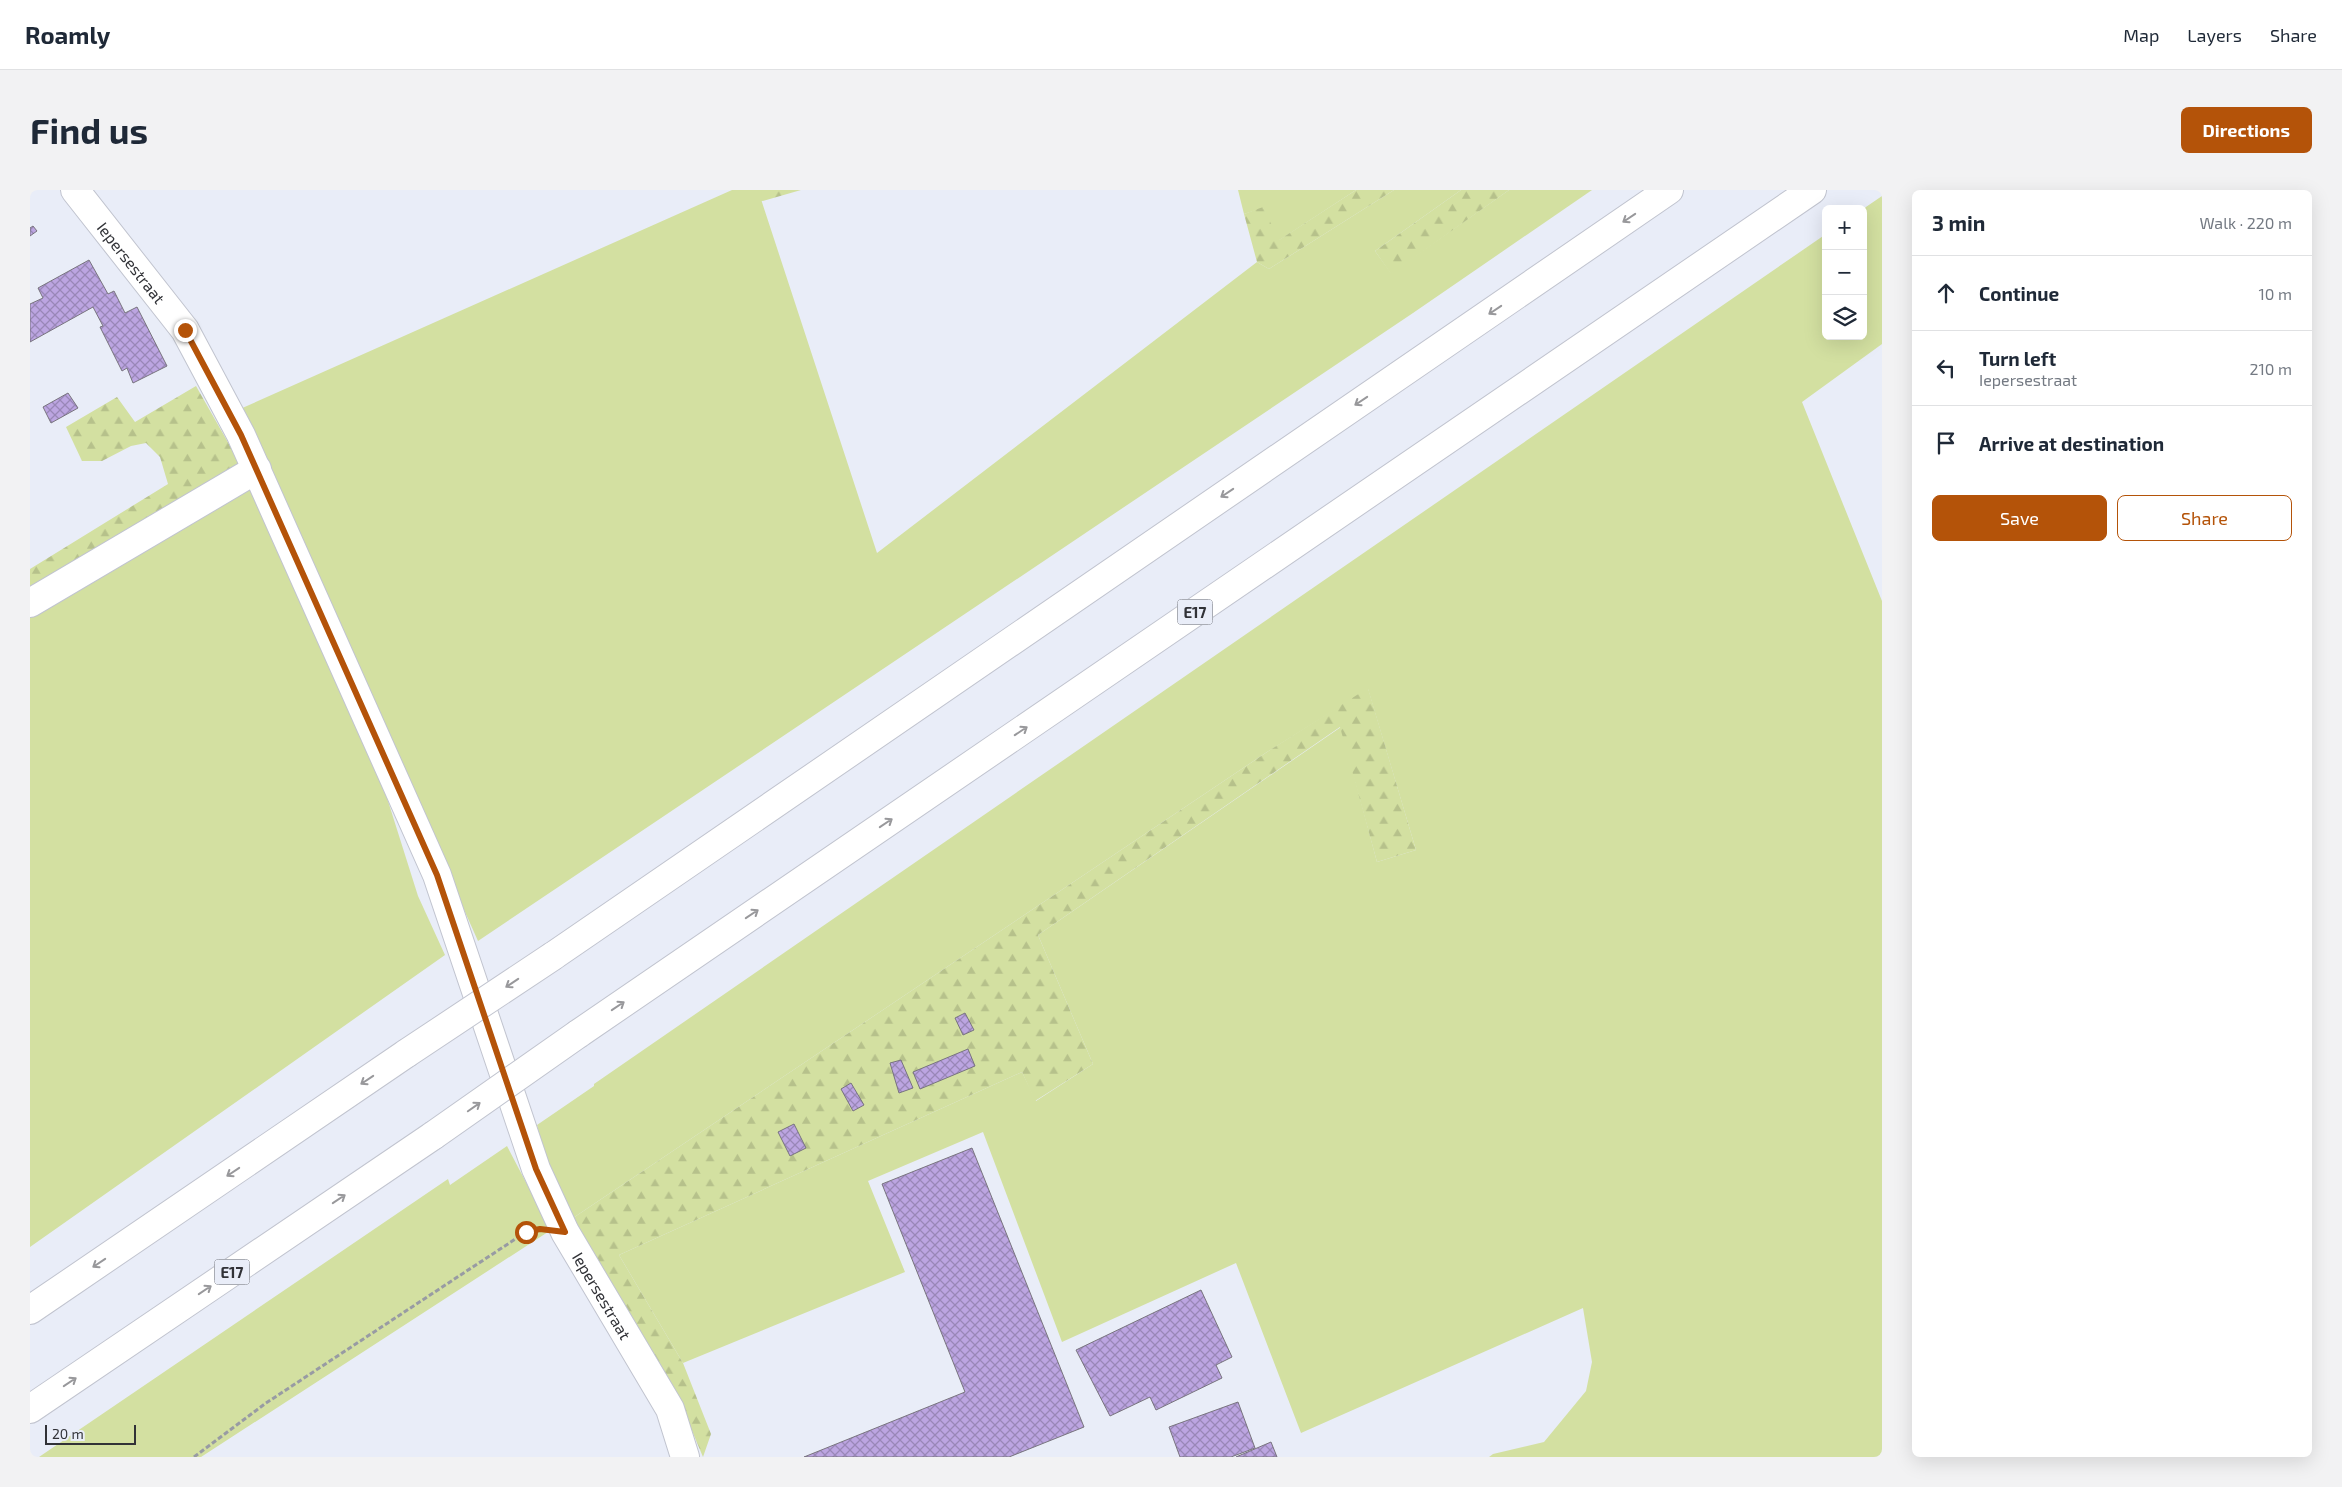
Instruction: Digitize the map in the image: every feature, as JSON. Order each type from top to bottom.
[{"type":"main road","name":"Iepersestraat","points":[[75,190],[185,330],[241,435],[437,875],[536,1169],[565,1232],[670,1409],[685,1457]]},
{"type":"main road","points":[[30,1310],[407,1052],[553,956],[1669,190]]},
{"type":"main road","name":"E17","points":[[30,1409],[434,1135],[578,1034],[1812,190]]},
{"type":"main road","points":[[30,603],[257,469]]},
{"type":"path","points":[[194,1457],[266,1403],[526,1232],[540,1229],[565,1232]]},
{"type":"green space","points":[[732,190],[758,190],[877,553],[1257,262],[1269,269],[1394,190],[1461,190],[1375,251],[1391,273],[1509,190],[1592,190],[1413,313],[478,941],[240,409]]},
{"type":"green space","points":[[757,190],[801,190],[759,202]]},
{"type":"green space","points":[[1238,190],[1356,190],[1278,241],[1263,208],[1244,214]]},
{"type":"green space","points":[[1356,190],[1394,190],[1269,269],[1257,262],[1244,214],[1263,207],[1279,240]]},
{"type":"green space","points":[[1461,190],[1509,190],[1391,274],[1375,251]]},
{"type":"green space","points":[[1882,196],[1882,344],[1802,402],[1882,601],[1882,1457],[1489,1457],[1493,1454],[1544,1442],[1586,1391],[1592,1362],[1583,1308],[1301,1433],[1236,1263],[1062,1342],[983,1132],[868,1181],[905,1272],[683,1363],[619,1255],[1022,1072],[1036,1101],[1093,1064],[1038,935],[1341,727],[1377,862],[1416,850],[1368,689],[1267,752],[573,1218],[547,1167],[537,1125],[1822,237],[1822,340],[1867,340],[1867,206]]},
{"type":"green space","points":[[196,386],[242,467],[30,592],[30,569],[168,484],[160,457],[146,443],[131,446],[102,461],[82,461],[66,427],[117,397],[135,422]]},
{"type":"green space","points":[[252,485],[376,763],[418,896],[445,955],[30,1247],[30,614]]},
{"type":"green space","points":[[1368,688],[1416,850],[1377,862],[1340,727],[1038,935],[1093,1064],[1035,1101],[1022,1072],[619,1255],[683,1363],[711,1434],[703,1457],[690,1426],[573,1218],[1267,752]]},
{"type":"green space","points":[[507,1146],[551,1230],[201,1457],[39,1457],[448,1179],[450,1185]]},
{"type":"building","points":[[33,226],[37,231],[30,236],[30,228]]},
{"type":"building","points":[[89,260],[108,294],[114,291],[125,313],[137,307],[167,366],[133,383],[127,368],[122,371],[100,327],[103,326],[93,307],[30,342],[30,304],[43,298],[38,288]]},
{"type":"building","points":[[68,393],[78,408],[51,423],[43,407]]},
{"type":"building","points":[[965,1013],[974,1030],[963,1035],[955,1018]]},
{"type":"building","points":[[968,1049],[975,1066],[920,1089],[913,1072]]},
{"type":"building","points":[[901,1060],[913,1088],[899,1093],[890,1063]]},
{"type":"building","points":[[851,1083],[864,1105],[853,1111],[841,1089]]},
{"type":"building","points":[[794,1124],[806,1148],[790,1156],[778,1132]]},
{"type":"building","points":[[972,1148],[1084,1427],[1009,1457],[804,1457],[965,1392],[882,1184]]},
{"type":"building","points":[[1201,1290],[1232,1357],[1216,1365],[1222,1378],[1156,1410],[1150,1397],[1110,1416],[1076,1350]]},
{"type":"building","points":[[1238,1402],[1255,1448],[1231,1457],[1180,1457],[1169,1427]]},
{"type":"building","points":[[1271,1442],[1277,1457],[1236,1457]]},
{"type":"route","points":[[185,330],[241,435],[437,875],[536,1169],[565,1232],[540,1229],[526,1232]]}]
